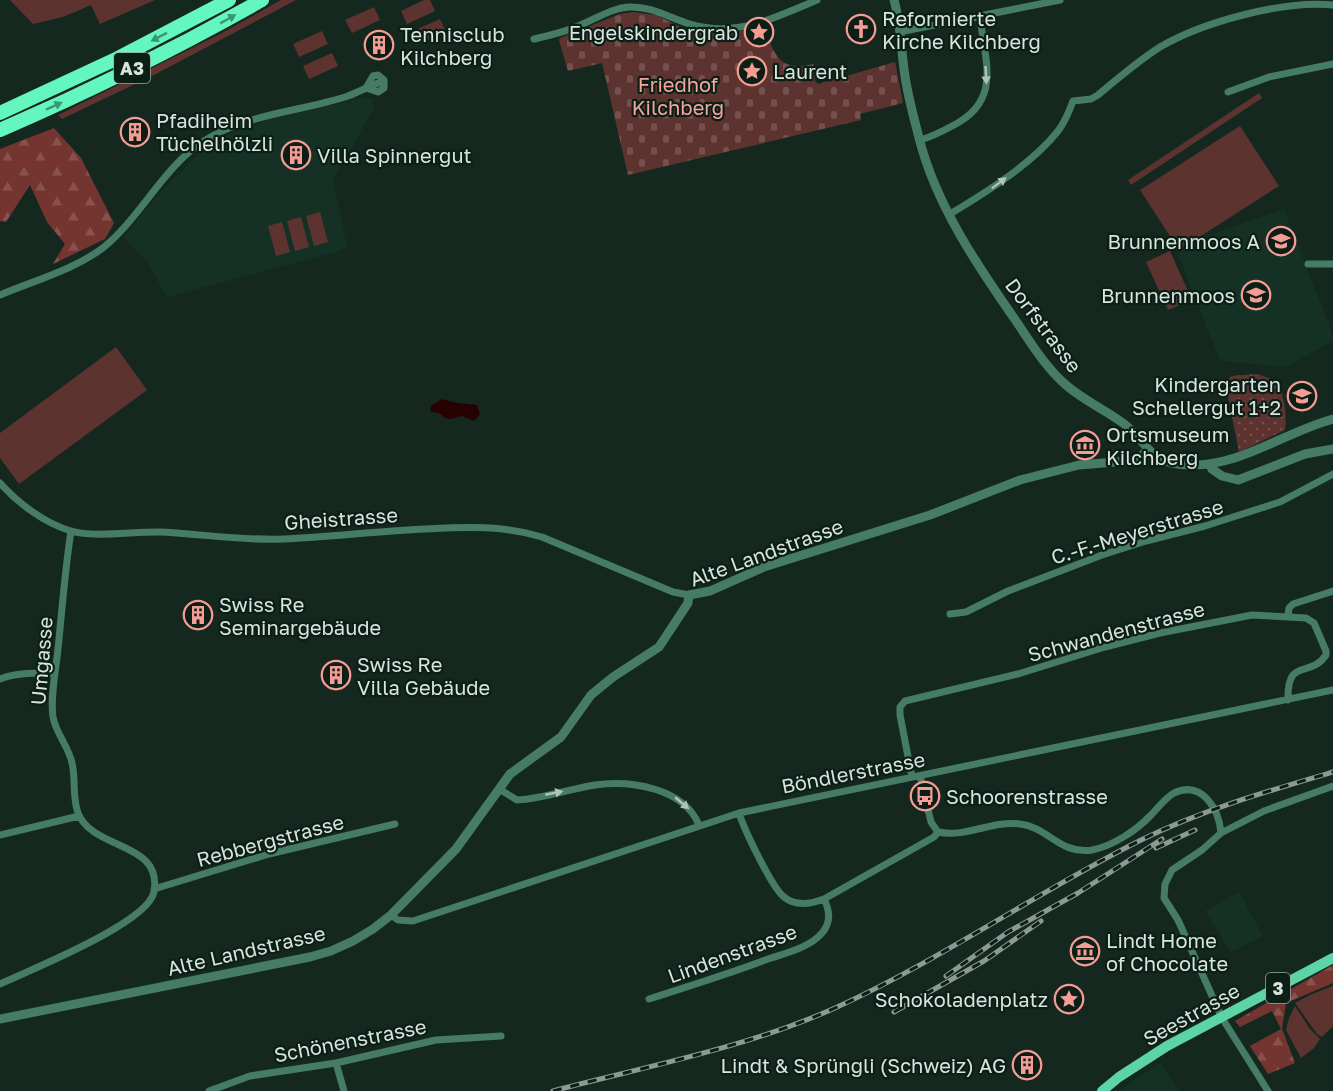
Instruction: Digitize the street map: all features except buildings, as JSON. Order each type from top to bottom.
[{"type":"highway","name":"A3","points":[[0,113],[118,58],[230,0]]},
{"type":"highway","name":"A3","points":[[0,130],[184,43],[262,0]]},
{"type":"main road","name":"Seestrasse","points":[[1102,1091],[1119,1077],[1167,1046],[1333,958]]},
{"type":"street","points":[[534,39],[573,29],[625,7],[653,9],[681,22],[713,30],[741,28],[756,24],[817,0]]},
{"type":"street","name":"Dorfstrasse","points":[[894,0],[905,80],[933,182],[987,279],[1046,364],[1066,385],[1129,428],[1155,457],[1170,463],[1210,464]]},
{"type":"street","points":[[899,32],[1060,0]]},
{"type":"street","points":[[950,214],[985,193],[1030,158],[1058,131],[1067,118],[1073,101],[1091,99],[1098,95],[1138,62],[1162,46],[1212,24],[1266,11],[1333,5]]},
{"type":"street","points":[[920,141],[967,119],[981,105],[987,84],[980,17]]},
{"type":"street","points":[[1228,92],[1269,77],[1333,64]]},
{"type":"street","points":[[0,295],[93,255],[113,237],[183,159],[202,142],[220,132],[255,119],[346,96],[378,83]]},
{"type":"street","points":[[1308,264],[1333,264]]},
{"type":"street","points":[[1333,419],[1306,427],[1252,452],[1210,464],[1212,469],[1222,476],[1238,480],[1305,454],[1333,449]]},
{"type":"street","name":"Alte Landstrasse","points":[[0,1019],[310,957],[331,951],[352,941],[380,925],[456,849],[510,774],[561,737],[591,695],[613,677],[659,647],[688,603],[689,595],[710,591],[764,567],[930,515],[1020,480],[1079,465],[1128,461],[1140,457],[1148,450]]},
{"type":"street","name":"C.-F.-Meyerstrasse","points":[[950,614],[966,612],[1008,591],[1102,555],[1280,502],[1333,474]]},
{"type":"street","name":"Gheistrasse","points":[[0,483],[29,509],[71,531],[88,533],[159,532],[280,539],[423,529],[496,527],[523,531],[673,592],[689,595]]},
{"type":"street","name":"Umgasse","points":[[71,531],[55,674],[53,720],[70,754],[76,807],[80,816]]},
{"type":"street","points":[[1288,616],[1289,608],[1293,604],[1333,591]]},
{"type":"street","name":"Schwandenstrasse","points":[[916,777],[900,715],[900,708],[905,701],[1018,674],[1105,647],[1192,626],[1252,615],[1306,618],[1314,623],[1326,654],[1318,662],[1295,672],[1290,677],[1287,683],[1287,700]]},
{"type":"street","points":[[0,679],[9,675],[29,673],[55,674]]},
{"type":"street","name":"Böndlerstrasse","points":[[391,915],[398,920],[413,921],[739,813],[1333,690]]},
{"type":"street","points":[[916,777],[931,822],[938,832]]},
{"type":"street","points":[[499,789],[517,800],[596,785],[643,786],[671,794],[695,815],[699,825]]},
{"type":"street","points":[[1268,1091],[1222,1018],[1178,920],[1165,900],[1165,884],[1172,870],[1202,850],[1221,833],[1264,811],[1333,786]]},
{"type":"street","points":[[938,832],[959,833],[1018,824],[1032,827],[1067,848],[1091,850],[1107,845],[1133,831],[1145,822],[1167,798],[1184,790],[1201,794],[1211,801],[1218,817],[1221,833]]},
{"type":"street","points":[[739,813],[769,875],[782,896],[795,903],[803,904],[824,899],[934,837],[938,832]]},
{"type":"street","points":[[0,835],[80,816],[86,825],[99,836],[142,856],[153,873],[154,889],[145,906],[123,922],[67,954],[0,984]]},
{"type":"street","name":"Rebbergstrasse","points":[[154,889],[269,854],[395,824]]},
{"type":"street","name":"Lindenstrasse","points":[[650,999],[806,946],[824,931],[829,909],[824,899]]},
{"type":"street","name":"Schönenstrasse","points":[[209,1091],[250,1076],[336,1063],[436,1040],[501,1036]]},
{"type":"street","points":[[336,1063],[344,1091]]},
{"type":"shaded area","points":[[366,97],[373,99],[373,109],[333,181],[347,247],[336,252],[167,297],[148,263],[123,237],[168,184],[215,141],[235,131],[274,118]]},
{"type":"shaded area","name":"Brunnenmoos","points":[[1284,209],[1333,341],[1285,367],[1220,361],[1178,254],[1204,237]]},
{"type":"shaded area","points":[[442,399],[477,405],[480,414],[474,421],[462,416],[445,418],[441,414],[430,411],[431,406]]},
{"type":"shaded area","points":[[1239,892],[1263,936],[1231,952],[1205,911]]},
{"type":"shaded area","points":[[1160,1063],[1179,1091],[1119,1091]]},
{"type":"green space","points":[[10,0],[155,0],[100,24],[91,5],[63,17],[33,24]]},
{"type":"green space","points":[[281,0],[296,0],[154,75],[62,119],[58,115],[220,34]]},
{"type":"green space","points":[[424,0],[430,0],[435,11],[407,24],[401,11]]},
{"type":"green space","points":[[374,7],[380,20],[352,33],[345,20]]},
{"type":"green space","name":"Friedhof Kilchberg","points":[[633,12],[656,15],[684,30],[728,33],[763,26],[775,53],[785,63],[792,66],[814,64],[815,81],[818,84],[895,62],[903,103],[860,114],[861,120],[628,175],[602,63],[568,71],[559,40],[620,14]]},
{"type":"green space","points":[[440,19],[446,32],[417,45],[411,32]]},
{"type":"green space","points":[[322,31],[328,44],[299,57],[293,44]]},
{"type":"green space","points":[[332,53],[338,66],[309,79],[303,66]]},
{"type":"green space","points":[[1259,93],[1262,98],[1131,185],[1128,180]]},
{"type":"green space","points":[[1240,126],[1279,186],[1179,250],[1140,190]]},
{"type":"green space","points":[[54,128],[81,158],[114,223],[105,239],[53,264],[65,244],[47,222],[30,185],[6,222],[0,221],[0,149]]},
{"type":"green space","points":[[320,212],[328,242],[314,246],[306,216]]},
{"type":"green space","points":[[301,217],[309,247],[295,251],[287,221]]},
{"type":"green space","points":[[282,222],[290,252],[276,256],[268,226]]},
{"type":"green space","points":[[1170,251],[1192,300],[1168,310],[1146,262]]},
{"type":"green space","points":[[116,347],[147,390],[19,484],[0,458],[0,433]]},
{"type":"green space","points":[[1257,374],[1277,381],[1286,417],[1285,430],[1239,452],[1225,381],[1232,376]]},
{"type":"green space","points":[[1333,965],[1333,983],[1286,1003],[1282,1029],[1295,1063],[1268,1074],[1250,1046],[1281,1029],[1272,1011],[1240,1027],[1235,1021]]},
{"type":"green space","points":[[1333,986],[1333,1026],[1322,1037],[1317,1034],[1295,1003]]},
{"type":"green space","points":[[1295,1006],[1310,1029],[1320,1039],[1314,1048],[1301,1058],[1286,1030]]},
{"type":"railway","points":[[553,1091],[696,1055],[801,1022],[835,1008],[913,969],[1064,881],[1164,829],[1211,810],[1333,772]]},
{"type":"railway","points":[[1156,848],[1195,830]]},
{"type":"railway","points":[[946,976],[1008,932],[1078,893],[1162,839]]},
{"type":"railway","points":[[894,1012],[984,961],[1041,921]]},
{"type":"place","name":"Reformierte Kirche Kilchberg","points":[[861,29]]},
{"type":"place","name":"Engelskindergrab","points":[[759,32]]},
{"type":"place","name":"Tennisclub Kilchberg","points":[[379,45]]},
{"type":"place","name":"Laurent","points":[[752,71]]},
{"type":"place","name":"Pfadiheim Tüchelhölzli","points":[[135,132]]},
{"type":"place","name":"Villa Spinnergut","points":[[296,155]]},
{"type":"place","name":"Brunnenmoos A","points":[[1281,241]]},
{"type":"place","name":"Brunnenmoos","points":[[1256,295]]},
{"type":"place","name":"Kindergarten Schellergut 1+2","points":[[1302,396]]},
{"type":"place","name":"Ortsmuseum Kilchberg","points":[[1085,445]]},
{"type":"place","name":"Swiss Re Seminargebäude","points":[[198,615]]},
{"type":"place","name":"Swiss Re Villa Gebäude","points":[[336,675]]},
{"type":"place","name":"Schoorenstrasse","points":[[925,796]]},
{"type":"place","name":"Lindt Home of Chocolate","points":[[1085,951]]},
{"type":"place","name":"Schokoladenplatz","points":[[1069,999]]},
{"type":"place","name":"Lindt & Sprüngli (Schweiz) AG","points":[[1027,1065]]}]
